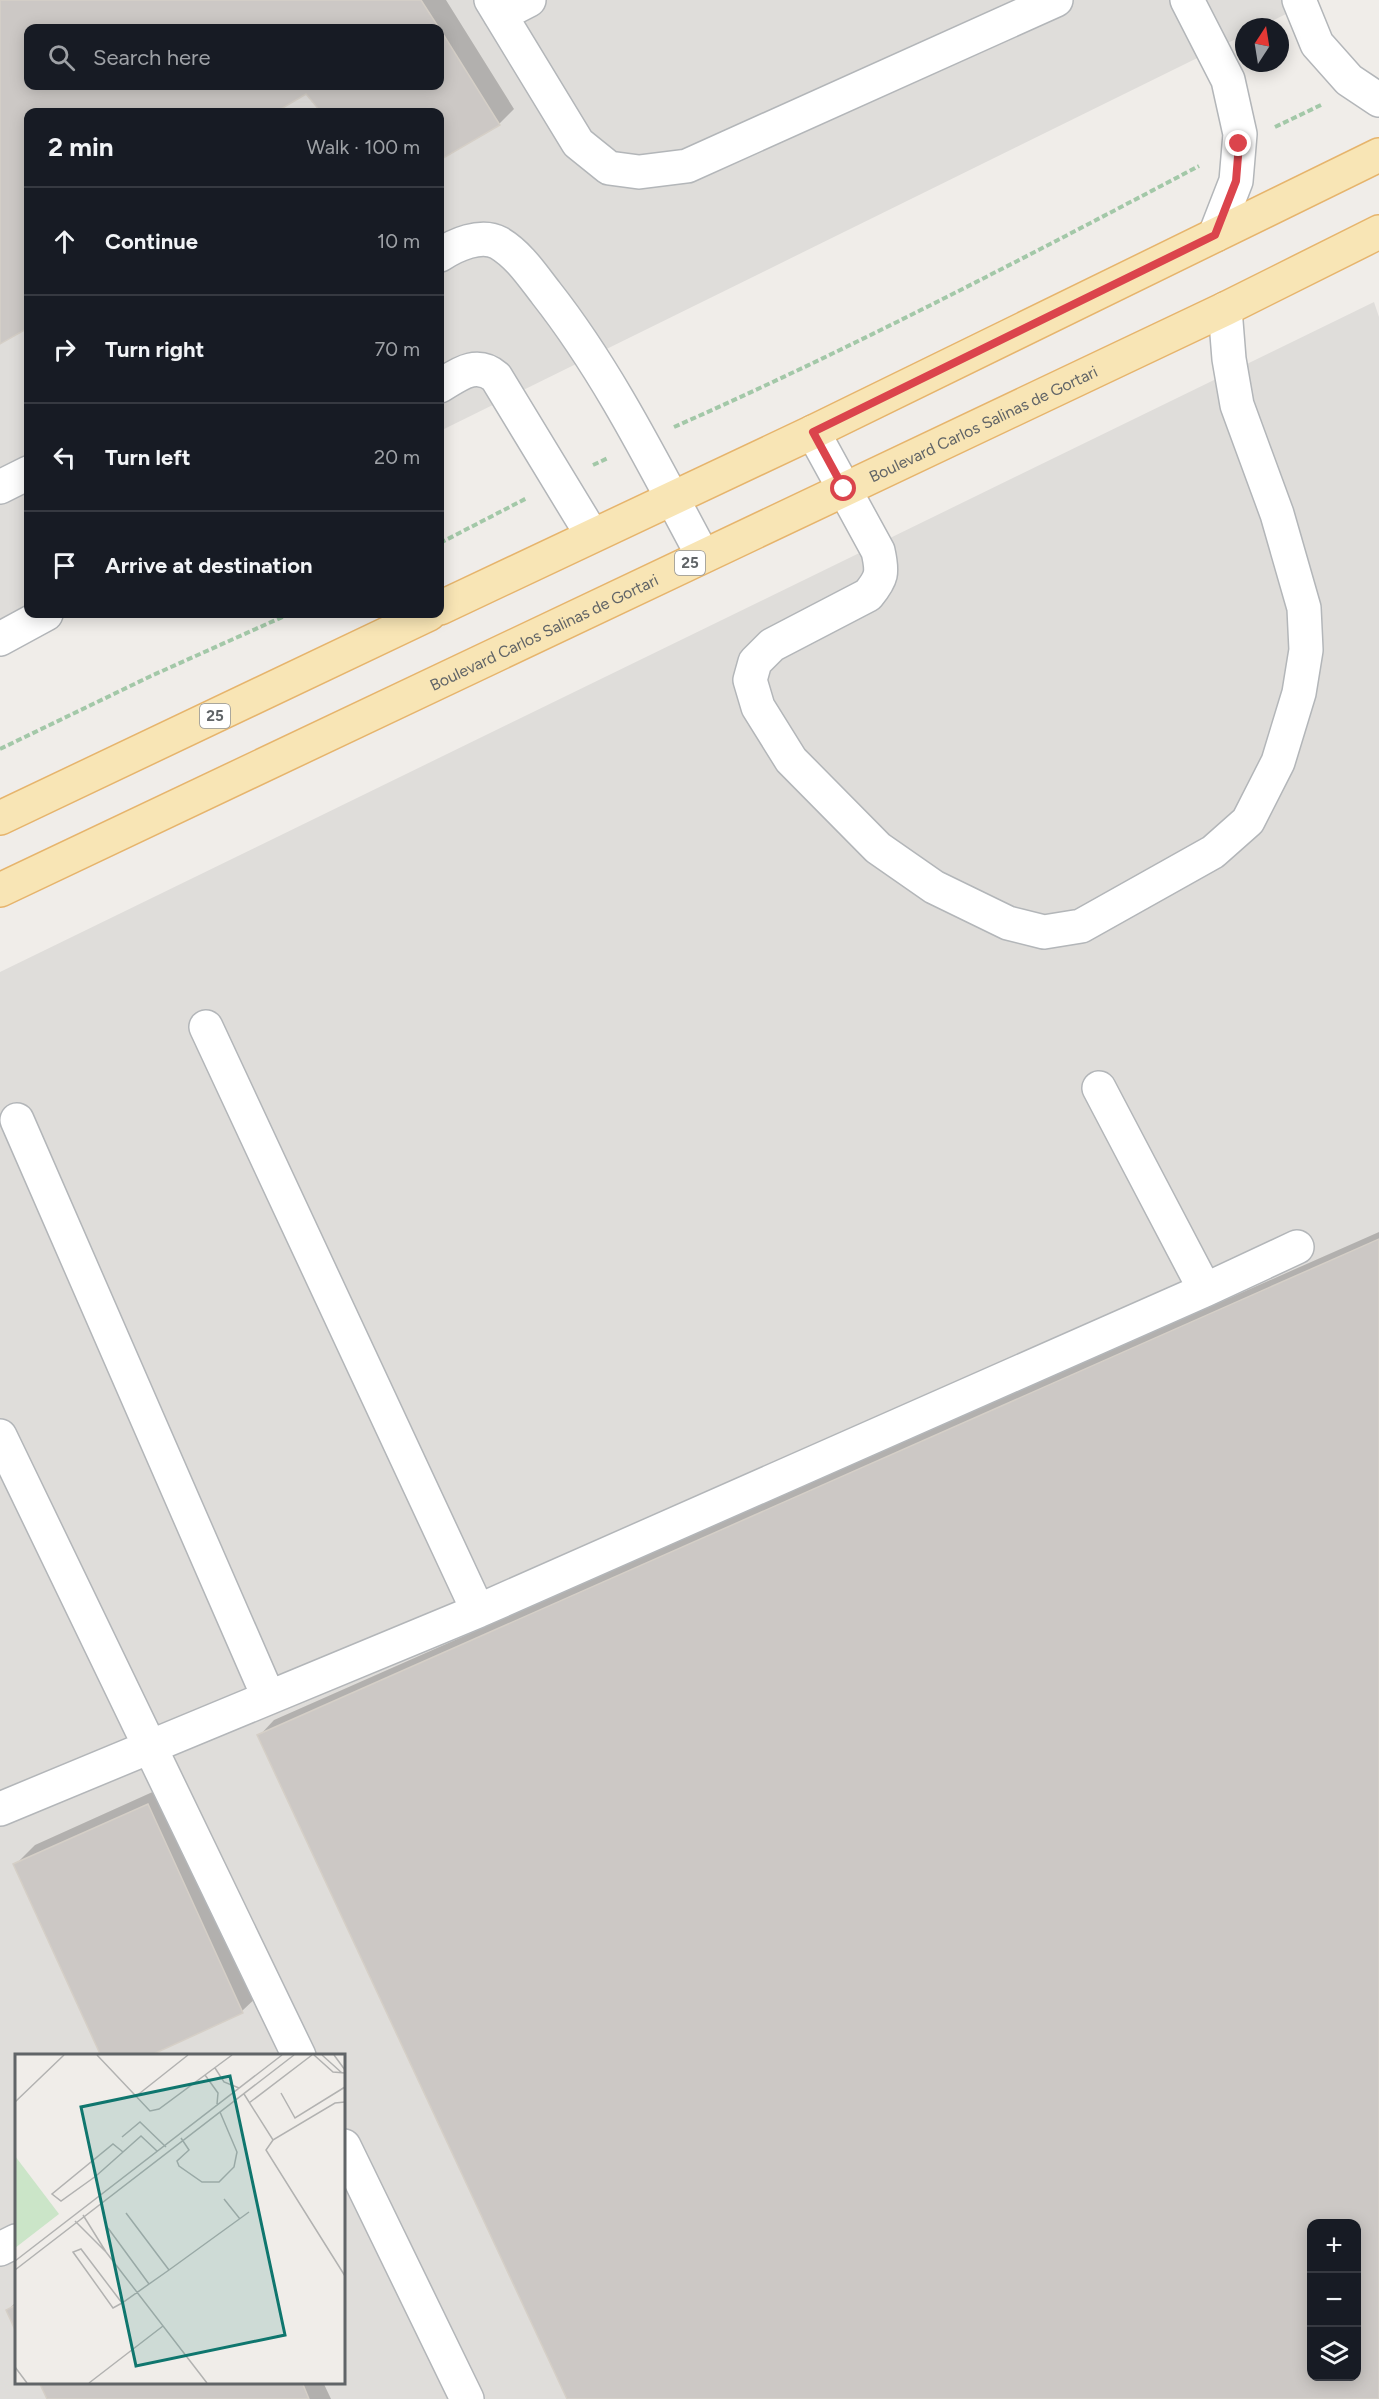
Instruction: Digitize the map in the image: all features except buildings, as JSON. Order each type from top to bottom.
[{"type":"main road","points":[[444,606],[813,432],[1379,155]]},
{"type":"main road","name":"Boulevard Carlos Salinas de Gortari","points":[[0,890],[1225,309],[1379,232]]},
{"type":"main road","name":"25","points":[[0,818],[421,618]]},
{"type":"lane","points":[[529,0],[496,7],[578,143],[609,168],[639,172],[687,166],[1056,0]]},
{"type":"lane","points":[[1188,0],[1228,80],[1240,134],[1236,181],[1215,235]]},
{"type":"lane","points":[[1299,0],[1317,44],[1349,80],[1369,93]]},
{"type":"lane","points":[[444,252],[479,238],[498,242],[519,258],[590,352],[703,556]]},
{"type":"lane","points":[[813,432],[878,551],[882,569],[879,582],[867,596],[772,645],[755,662],[750,680],[758,707],[791,760],[878,848],[934,887],[1008,923],[1044,932],[1081,926],[1213,852],[1248,820],[1278,762],[1299,693],[1306,650],[1304,608],[1277,514],[1237,405],[1229,359],[1225,309]]},
{"type":"lane","points":[[444,384],[476,368],[488,370],[496,377],[592,535]]},
{"type":"lane","points":[[0,487],[24,475]]},
{"type":"lane","points":[[0,639],[39,618]]},
{"type":"lane","points":[[206,1027],[478,1611]]},
{"type":"lane","points":[[1099,1088],[1205,1290]]},
{"type":"lane","points":[[17,1119],[268,1696]]},
{"type":"lane","points":[[0,1809],[268,1696],[478,1611],[1205,1290],[1297,1247]]},
{"type":"lane","points":[[0,1436],[299,2054]]},
{"type":"lane","points":[[345,2148],[467,2399]]},
{"type":"lane","points":[[0,2249],[15,2242]]},
{"type":"path","points":[[444,541],[640,442],[753,392],[997,272],[1239,144],[1369,93]]},
{"type":"path","points":[[0,748],[280,618]]},
{"type":"shaded area","points":[[0,0],[1314,0],[1278,18],[1235,18],[1235,39],[444,429],[444,108],[24,108],[24,618],[61,618],[0,648]]},
{"type":"shaded area","points":[[1374,302],[1379,317],[1379,2399],[0,2399],[0,972]]},
{"type":"route","points":[[844,489],[813,432],[1215,235],[1236,181],[1239,144]]}]
